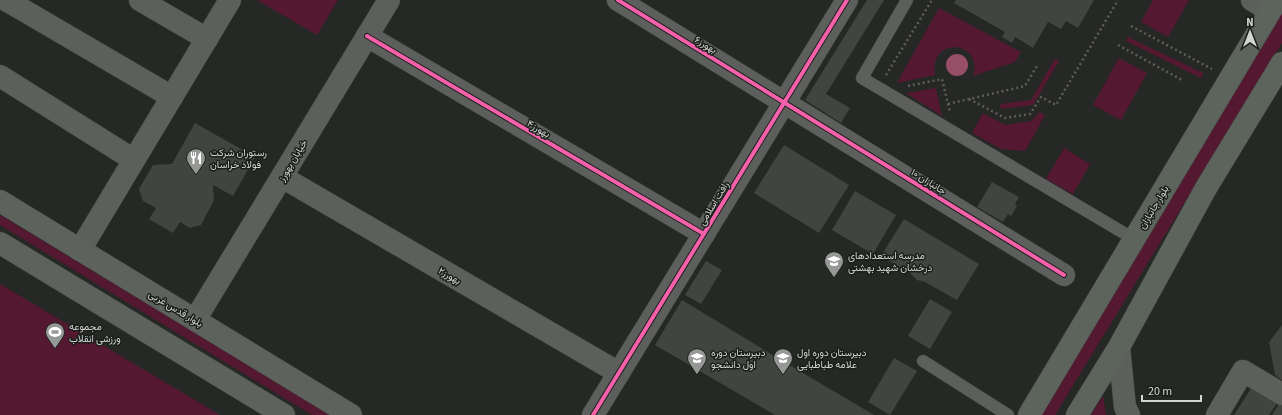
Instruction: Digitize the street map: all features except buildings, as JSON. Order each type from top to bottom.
[{"type":"main road","name":"بلوار جانبازان","points":[[1030,415],[1274,6]]},
{"type":"main road","points":[[1077,415],[1119,347],[1206,188],[1282,63]]},
{"type":"main road","name":"بلوار قدس غربی","points":[[0,201],[351,415]]},
{"type":"main road","points":[[0,243],[284,415]]},
{"type":"street","points":[[6,0],[172,97]]},
{"type":"street","points":[[140,0],[207,39]]},
{"type":"street","points":[[80,250],[230,0]]},
{"type":"street","name":"خیابان بهورز","points":[[195,320],[389,0]]},
{"type":"street","name":"بهورز۶","points":[[618,0],[785,101]]},
{"type":"street","name":"رافت اسلامی","points":[[593,415],[847,0]]},
{"type":"street","points":[[1252,0],[1274,6]]},
{"type":"street","name":"بهورز۴","points":[[367,36],[704,234]]},
{"type":"street","points":[[0,76],[134,160]]},
{"type":"street","name":"جانبازان ۱۰","points":[[785,101],[1064,275]]},
{"type":"street","name":"بهورز۲","points":[[282,177],[619,373]]},
{"type":"street","points":[[1119,347],[1125,407],[1130,415]]},
{"type":"street","points":[[1217,415],[1243,371],[1282,394]]},
{"type":"lane","points":[[907,0],[862,78],[1134,239]]},
{"type":"lane","points":[[923,361],[1008,415]]},
{"type":"path","points":[[881,89],[932,0]]},
{"type":"path","points":[[969,99],[1005,118],[1030,114],[1041,97],[1056,105],[1116,0]]},
{"type":"path","points":[[1131,26],[1230,79]]},
{"type":"path","points":[[1118,45],[1182,80]]},
{"type":"path","points":[[948,104],[1025,86],[1037,66]]},
{"type":"path","points":[[881,89],[942,79],[956,134]]},
{"type":"shaded area","points":[[257,0],[338,0],[317,35]]},
{"type":"shaded area","points":[[1153,0],[1189,0],[1168,37],[1141,22]]},
{"type":"shaded area","points":[[939,8],[1021,52],[1015,62],[973,76],[974,64],[971,55],[956,47],[947,49],[940,53],[935,62],[935,75],[897,83]]},
{"type":"shaded area","points":[[1282,12],[1282,43],[1055,415],[1041,415]]},
{"type":"shaded area","points":[[1128,37],[1203,73],[1201,78],[1126,41]]},
{"type":"shaded area","points":[[953,54],[961,54],[968,61],[968,69],[961,76],[953,76],[946,69],[946,61]]},
{"type":"shaded area","points":[[1119,58],[1147,73],[1121,120],[1093,105]]},
{"type":"shaded area","points":[[1055,59],[1059,61],[1033,105],[1001,109],[1000,104],[1031,100]]},
{"type":"shaded area","points":[[936,88],[942,116],[906,93]]},
{"type":"shaded area","points":[[1040,112],[1045,115],[1025,151],[1001,149],[972,133],[983,113],[1005,125],[1031,121]]},
{"type":"shaded area","points":[[1064,148],[1090,164],[1073,194],[1046,179]]},
{"type":"shaded area","points":[[0,215],[331,415],[312,415],[0,225]]},
{"type":"shaded area","name":"مجموعه ورزشی انقلاب","points":[[0,284],[220,415],[0,415]]},
{"type":"shaded area","points":[[1103,396],[1106,415],[1091,415]]},
{"type":"cycle path","points":[[618,0],[1064,275]]},
{"type":"cycle path","points":[[593,415],[847,0]]},
{"type":"cycle path","points":[[367,36],[704,234]]},
{"type":"place","name":"رستوران شرکت فولاد خراسان","points":[[196,175]]},
{"type":"place","name":"مدرسه استعدادهای درخشان شهید بهشتی","points":[[834,278]]},
{"type":"place","name":"مجموعه ورزشی انقلاب","points":[[55,349]]},
{"type":"place","name":"دبیرستان دوره اول دانشجو","points":[[697,375]]},
{"type":"place","name":"دبیرستان دوره اول علامه طباطبایی","points":[[783,375]]}]
